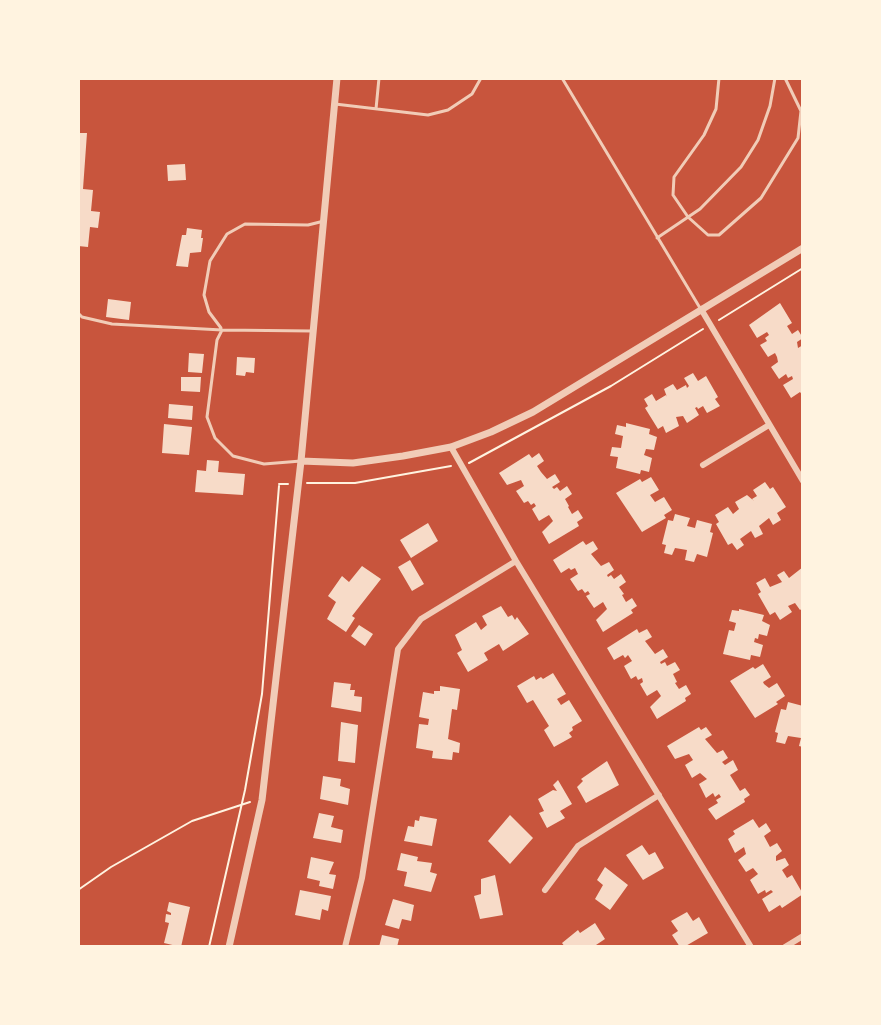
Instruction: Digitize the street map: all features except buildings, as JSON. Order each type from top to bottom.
[{"type":"street","points":[[229,947],[262,800],[301,461],[337,78]]},
{"type":"street","points":[[301,461],[353,463],[451,447],[491,432],[533,412],[803,248]]},
{"type":"street","points":[[701,309],[803,481]]},
{"type":"street","points":[[703,465],[769,425]]},
{"type":"street","points":[[451,447],[516,561],[751,947]]},
{"type":"street","points":[[345,947],[362,878],[398,649],[421,619],[516,561]]},
{"type":"street","points":[[545,890],[578,846],[659,795]]},
{"type":"street","points":[[785,947],[803,936]]},
{"type":"lane","points":[[376,109],[379,78]]},
{"type":"lane","points":[[335,104],[428,115],[448,110],[472,94],[481,78]]},
{"type":"lane","points":[[562,78],[701,309]]},
{"type":"lane","points":[[719,78],[716,109],[704,135],[674,177],[673,195],[688,217],[708,235],[719,235],[761,198],[798,138],[801,111],[785,78]]},
{"type":"lane","points":[[657,238],[721,190],[741,167],[758,140],[770,106],[775,78]]},
{"type":"lane","points":[[222,330],[209,312],[204,295],[210,261],[227,234],[245,224],[284,222],[308,225],[324,221]]},
{"type":"lane","points":[[78,313],[82,317],[112,324],[313,331]]},
{"type":"lane","points":[[222,330],[217,340],[207,417],[215,438],[233,456],[264,464],[301,461]]},
{"type":"path","points":[[209,947],[242,803],[262,694],[279,484],[355,483]]},
{"type":"path","points":[[78,890],[111,867],[192,821],[242,803]]}]
